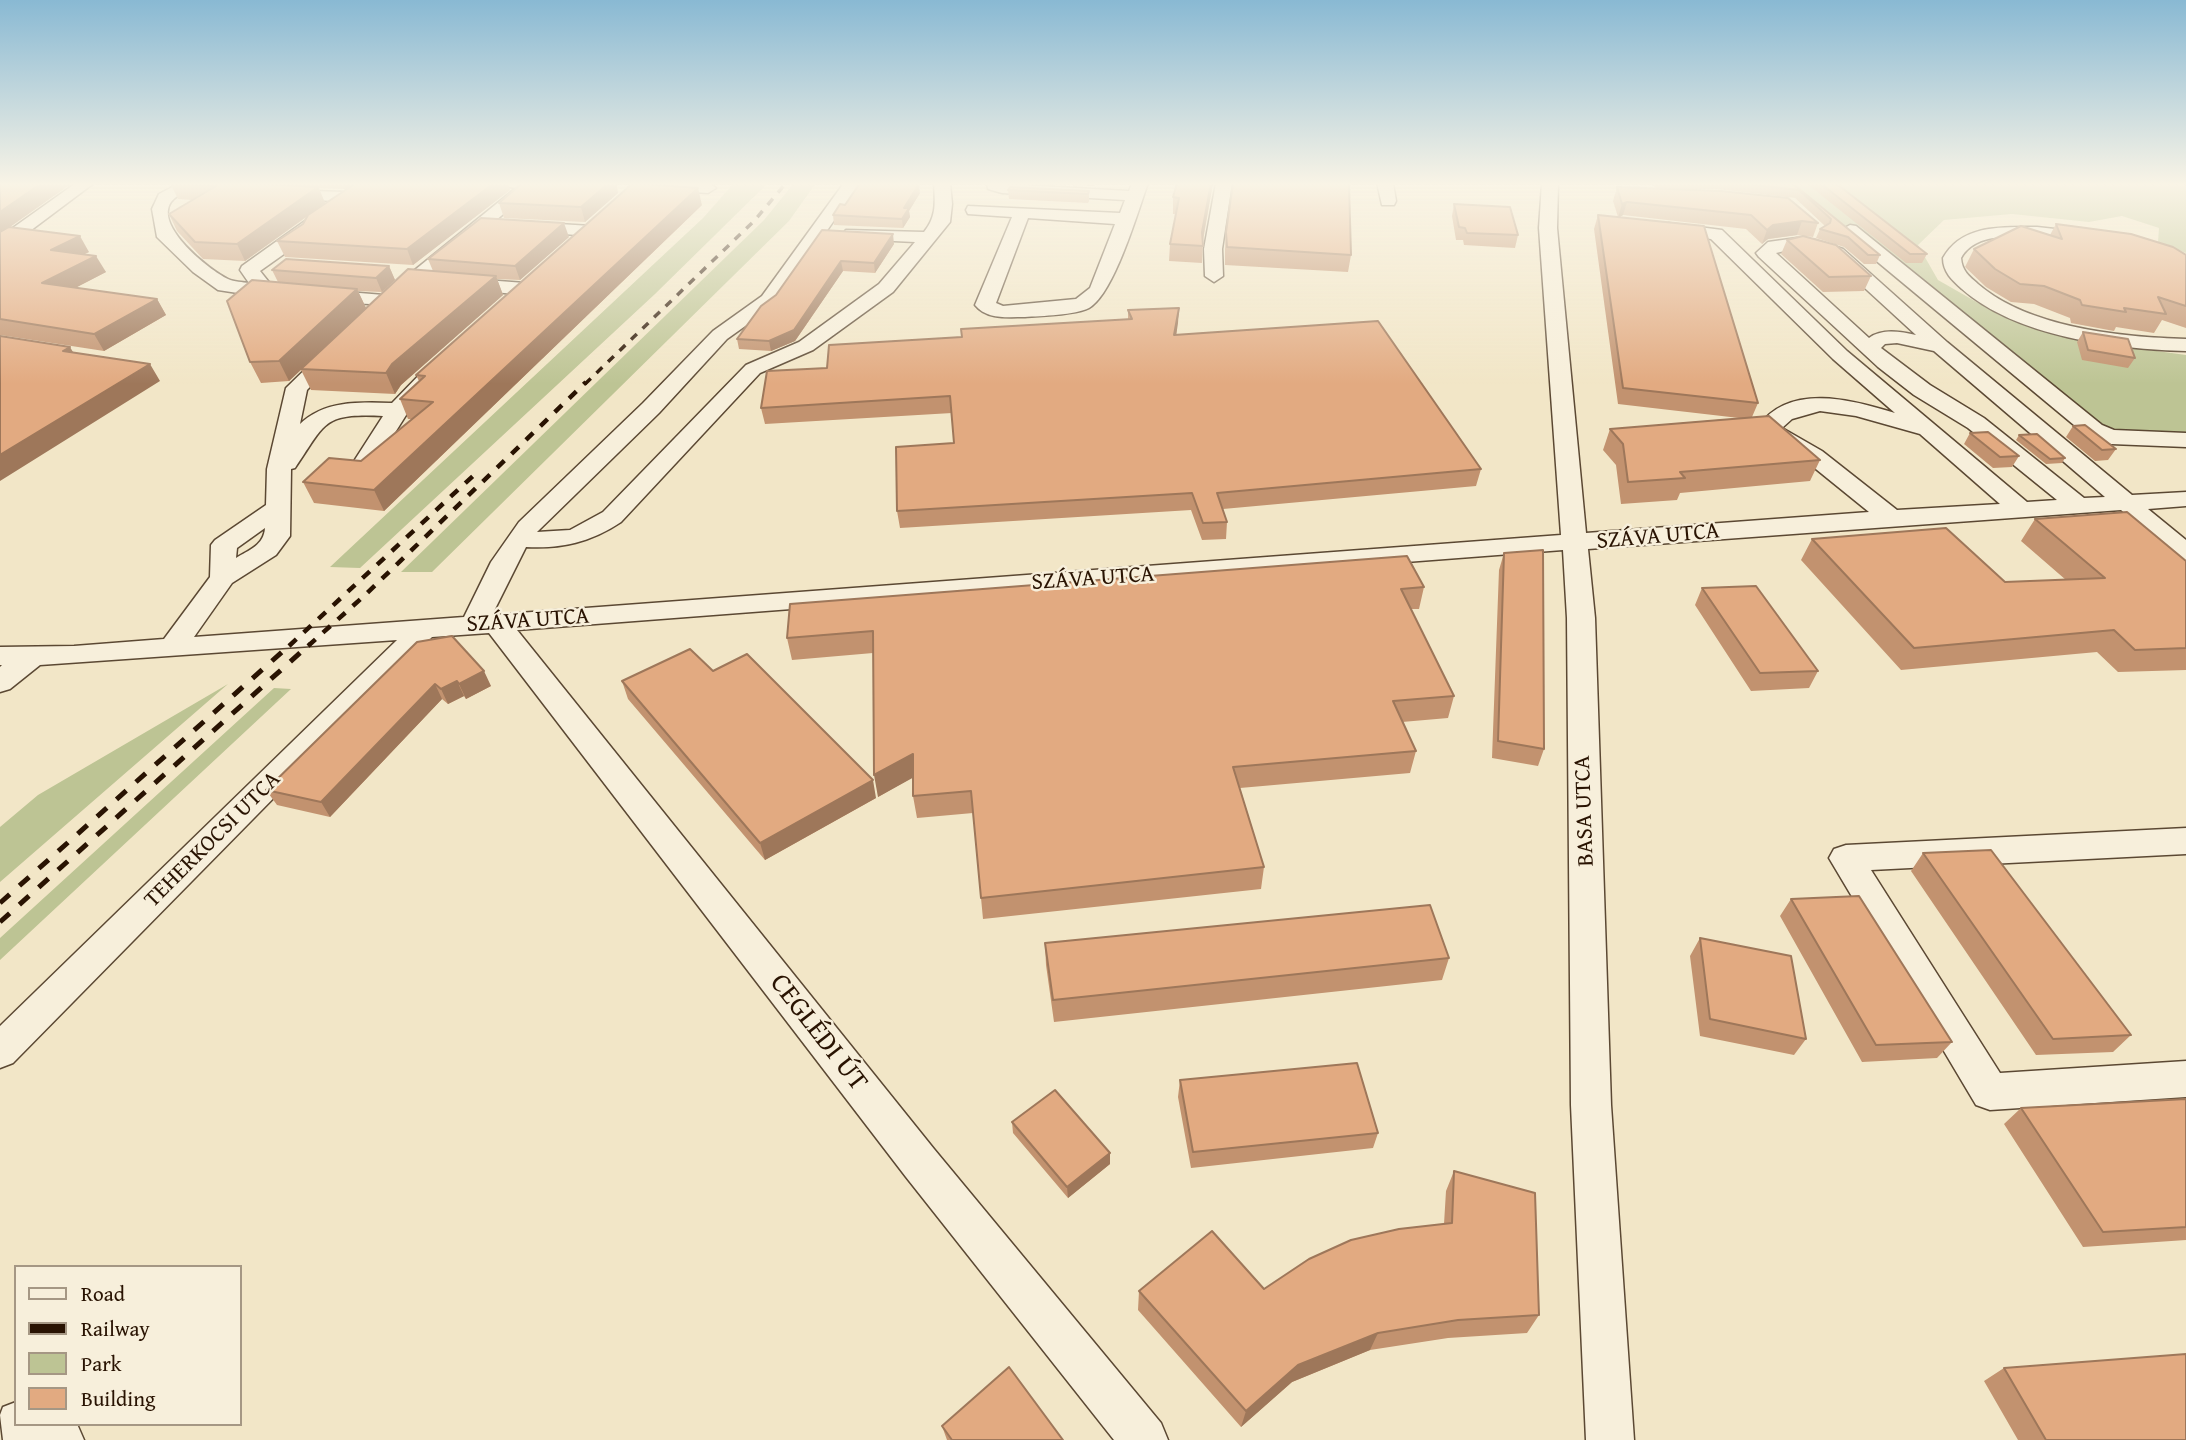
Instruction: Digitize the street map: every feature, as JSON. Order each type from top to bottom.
[{"type":"street","points":[[181,250],[199,268],[225,286],[387,301]]},
{"type":"street","points":[[265,290],[249,270],[278,250]]},
{"type":"street","points":[[367,320],[387,301],[407,275],[443,250]]},
{"type":"street","points":[[485,624],[500,565],[528,528],[748,311],[769,300],[804,250]]},
{"type":"street","points":[[519,539],[556,541],[575,538],[592,531],[612,517],[753,369],[806,346],[886,289],[917,250]]},
{"type":"street","points":[[1007,250],[985,305],[1000,312],[1044,310],[1082,303],[1098,290],[1114,250]]},
{"type":"street","points":[[1213,250],[1214,276]]},
{"type":"street","name":"BASA UTCA","points":[[1550,250],[1581,618],[1591,1105],[1611,1440]]},
{"type":"street","points":[[1733,250],[1840,355],[2022,510]]},
{"type":"street","points":[[1769,250],[1765,253],[1870,349],[1922,390],[1986,431],[2080,507]]},
{"type":"street","points":[[1829,250],[1837,253]]},
{"type":"street","points":[[1834,250],[1944,349],[2186,553]]},
{"type":"street","points":[[1874,250],[2094,430],[2111,437],[2186,440]]},
{"type":"street","points":[[1954,250],[1951,262],[1958,276],[1975,291],[2013,311],[2077,332],[2120,341],[2186,345]]},
{"type":"street","points":[[260,263],[286,264]]},
{"type":"street","points":[[504,308],[544,273]]},
{"type":"street","points":[[407,275],[525,289]]},
{"type":"street","points":[[1926,293],[1975,291]]},
{"type":"street","points":[[1870,349],[1879,339],[1896,337],[1922,341],[1944,349]]},
{"type":"street","points":[[173,647],[223,577],[267,550],[277,536],[279,475],[296,388],[347,340]]},
{"type":"street","points":[[696,361],[753,369]]},
{"type":"street","points":[[359,472],[397,410],[411,392],[442,364]]},
{"type":"street","points":[[296,388],[328,413]]},
{"type":"street","points":[[1891,518],[1814,456],[1777,436],[1769,427],[1781,413],[1809,403],[1851,407],[1932,433]]},
{"type":"street","points":[[279,475],[310,426],[328,413],[362,409],[397,410]]},
{"type":"street","points":[[380,436],[403,436],[413,427]]},
{"type":"street","points":[[1986,431],[2037,427]]},
{"type":"street","name":"SZÁVA UTCA","points":[[0,656],[31,657],[173,647],[1574,544],[1891,518],[2186,499]]},
{"type":"street","name":"CEGLÉDI ÚT","points":[[485,624],[1144,1440]]},
{"type":"street","name":"TEHERKOCSI UTCA","points":[[0,1052],[425,628]]},
{"type":"street","points":[[0,682],[31,657]]},
{"type":"street","points":[[2186,841],[1846,858],[1990,1092],[2186,1079]]},
{"type":"street","points":[[25,1426],[60,1440]]},
{"type":"green space","points":[[669,250],[700,250],[360,568],[330,567]]},
{"type":"green space","points":[[733,250],[759,250],[432,572],[401,572]]},
{"type":"green space","points":[[1862,250],[1921,250],[1938,280],[2001,316],[2084,341],[2186,355],[2186,433],[2093,441]]},
{"type":"green space","points":[[228,684],[0,882],[0,827],[38,795]]},
{"type":"green space","points":[[274,688],[291,689],[0,960],[0,938]]},
{"type":"building","points":[[0,250],[52,250],[96,256],[42,283],[157,299],[94,334],[0,319]]},
{"type":"building","points":[[439,250],[533,250],[515,266],[428,259]]},
{"type":"building","points":[[557,250],[631,250],[374,490],[303,482],[329,458],[361,461],[433,402],[400,399],[425,376],[416,375]]},
{"type":"building","points":[[808,250],[882,250],[874,263],[841,261],[794,330],[769,341],[737,339],[761,306],[776,295]]},
{"type":"building","points":[[1277,250],[1351,250],[1351,255]]},
{"type":"building","points":[[1603,250],[1711,250],[1758,403],[1623,388]]},
{"type":"building","points":[[1799,250],[1842,250],[1871,276],[1829,277]]},
{"type":"building","points":[[1863,250],[1874,250],[1880,255],[1868,255]]},
{"type":"building","points":[[1905,250],[1922,250],[1927,254],[1910,254]]},
{"type":"building","points":[[1975,250],[2178,250],[2186,255],[2186,306],[2158,297],[2166,314],[2124,308],[2126,312],[2082,305],[2080,300],[2044,286],[2020,284],[1995,269]]},
{"type":"building","points":[[286,259],[389,266],[376,278],[272,270]]},
{"type":"building","points":[[408,269],[496,276],[392,364],[386,373],[301,369]]},
{"type":"building","points":[[252,280],[357,289],[279,361],[250,362],[227,301]]},
{"type":"building","points":[[1179,308],[1174,335],[1378,321],[1481,469],[1217,493],[1227,522],[1203,523],[1192,493],[897,511],[896,447],[954,443],[950,396],[761,408],[767,371],[827,368],[829,345],[962,337],[961,329],[1132,319],[1128,310]]},
{"type":"building","points":[[2083,332],[2128,339],[2135,358],[2088,350]]},
{"type":"building","points":[[0,336],[70,347],[63,351],[150,364],[0,455]]},
{"type":"building","points":[[1769,416],[1820,460],[1680,472],[1685,478],[1628,482],[1623,444],[1610,429]]},
{"type":"building","points":[[2085,425],[2116,449],[2102,450],[2073,426]]},
{"type":"building","points":[[1988,432],[2019,456],[2000,457],[1970,433]]},
{"type":"building","points":[[2037,434],[2065,458],[2050,459],[2019,435]]},
{"type":"building","points":[[2127,512],[2186,561],[2186,648],[2135,650],[2114,630],[1914,648],[1812,539],[1946,528],[2005,582],[2105,578],[2035,519]]},
{"type":"building","points":[[1543,550],[1544,749],[1498,741],[1504,553]]},
{"type":"building","points":[[1407,556],[1424,587],[1401,589],[1454,696],[1393,701],[1416,751],[1233,767],[1264,867],[981,898],[971,791],[913,796],[913,754],[874,775],[873,631],[787,638],[790,604]]},
{"type":"building","points":[[1756,586],[1818,671],[1760,673],[1702,588]]},
{"type":"building","points":[[452,636],[484,671],[459,684],[457,681],[441,689],[435,684],[321,802],[266,790],[417,642]]},
{"type":"building","points":[[690,649],[713,671],[747,654],[873,780],[760,843],[622,681]]},
{"type":"building","points":[[1991,850],[2131,1035],[2053,1039],[1923,853]]},
{"type":"building","points":[[1859,896],[1952,1042],[1876,1045],[1791,899]]},
{"type":"building","points":[[1430,905],[1449,958],[1053,1000],[1045,943]]},
{"type":"building","points":[[1700,938],[1791,956],[1806,1039],[1710,1019]]},
{"type":"building","points":[[1357,1063],[1378,1133],[1193,1152],[1180,1080]]},
{"type":"building","points":[[1055,1090],[1110,1153],[1067,1187],[1012,1122]]},
{"type":"building","points":[[2186,1099],[2186,1227],[2103,1232],[2021,1108]]},
{"type":"building","points":[[1454,1171],[1535,1193],[1539,1315],[1458,1320],[1378,1333],[1298,1365],[1246,1411],[1139,1291],[1212,1231],[1264,1289],[1309,1259],[1351,1240],[1399,1229],[1452,1223]]},
{"type":"building","points":[[2186,1354],[2186,1440],[2046,1440],[2004,1368]]},
{"type":"building","points":[[1009,1367],[1063,1440],[952,1440],[942,1426]]},
{"type":"railway","points":[[585,384],[724,250]]},
{"type":"railway","points":[[308,646],[364,596],[586,382]]},
{"type":"railway","points":[[289,646],[473,476]]},
{"type":"railway","points":[[0,903],[291,644]]},
{"type":"railway","points":[[0,922],[310,644]]}]
